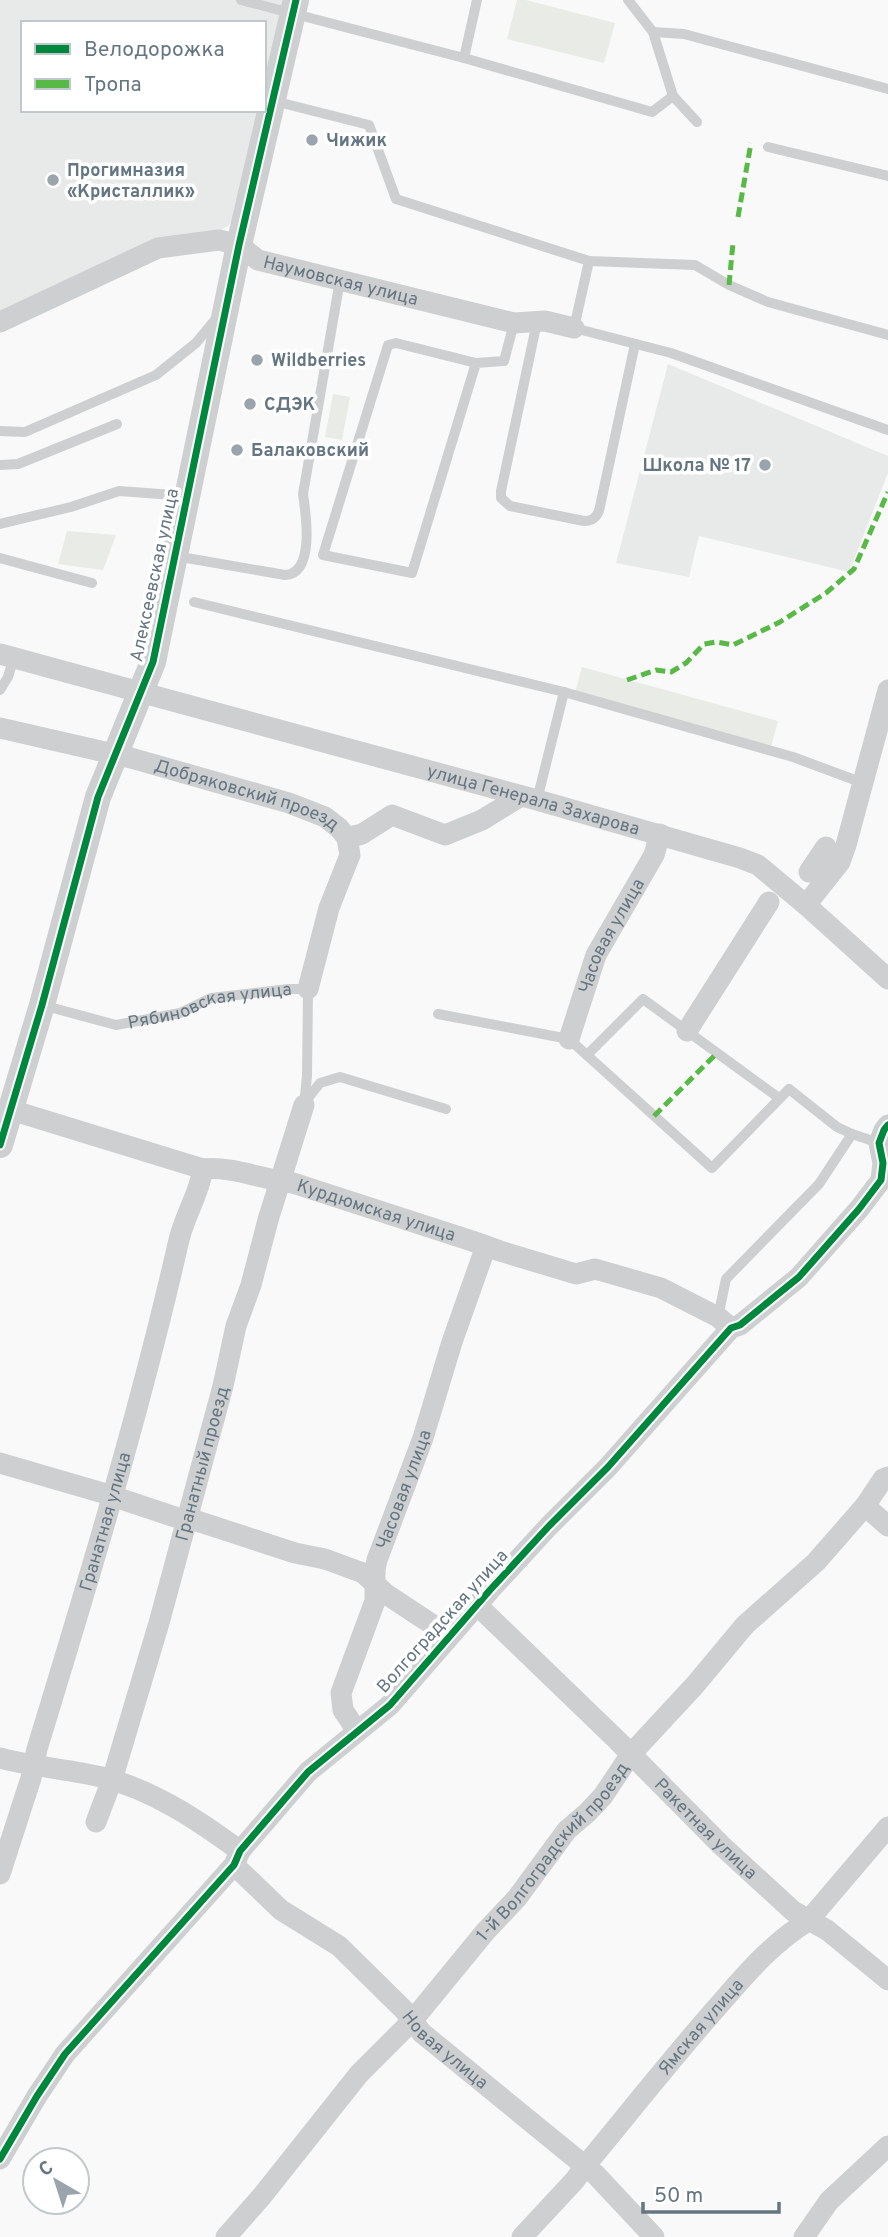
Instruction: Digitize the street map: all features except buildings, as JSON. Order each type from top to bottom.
[{"type":"street","name":"Алексеевская улица","points":[[0,1145],[8,1102],[42,1004],[98,797],[153,662],[239,246],[295,6]]},
{"type":"street","name":"Наумовская улица","points":[[0,321],[158,248],[219,240],[239,246],[258,260],[514,323],[545,321],[574,328]]},
{"type":"street","name":"улица Генерала Захарова","points":[[7,656],[660,834],[758,865],[888,979]]},
{"type":"street","points":[[806,905],[840,862],[885,717],[888,690]]},
{"type":"street","points":[[0,728],[115,755]]},
{"type":"street","name":"Добряковский проезд","points":[[115,755],[289,803],[325,817],[347,838],[362,834],[392,815],[445,835],[529,798]]},
{"type":"street","name":"Часовая улица","points":[[569,1039],[596,954],[654,855],[660,834]]},
{"type":"street","name":"Рябиновская улица","points":[[308,989],[328,908],[350,855],[347,838]]},
{"type":"street","points":[[809,872],[826,847]]},
{"type":"street","points":[[687,1031],[768,902]]},
{"type":"street","name":"Курдюмская улица","points":[[8,1102],[203,1169],[220,1168],[293,1183],[576,1274],[595,1269],[661,1288],[725,1322]]},
{"type":"street","name":"Гранатный проезд","points":[[96,1822],[112,1780],[159,1623],[223,1386],[236,1326],[251,1285],[304,1105]]},
{"type":"street","name":"Волгоградская улица","points":[[3,2147],[65,2054],[237,1858],[308,1772],[390,1705],[549,1526],[608,1467],[725,1322],[740,1325],[799,1277],[859,1209],[881,1180],[884,1134]]},
{"type":"street","name":"Гранатная улица","points":[[0,1874],[113,1496],[180,1233],[201,1182],[203,1169]]},
{"type":"street","name":"Часовая улица","points":[[357,1731],[343,1710],[341,1693],[375,1601],[377,1560],[423,1438],[452,1342],[486,1246]]},
{"type":"street","points":[[0,1464],[295,1553],[325,1559],[363,1573],[386,1594],[448,1637]]},
{"type":"street","name":"1-й Волгоградский проезд","points":[[226,2237],[359,2074],[412,2021],[485,1932],[517,1898],[567,1830],[587,1814],[603,1796],[631,1754],[695,1685],[745,1625],[816,1562],[888,1476]]},
{"type":"street","points":[[865,1506],[888,1526]]},
{"type":"street","name":"Ракетная улица","points":[[477,1605],[721,1845],[793,1911],[827,1930],[888,1980]]},
{"type":"street","name":"Новая улица","points":[[0,1758],[112,1780],[162,1800],[200,1822],[237,1858],[281,1910],[339,1946],[422,2033],[604,2183],[654,2237]]},
{"type":"street","name":"Ямская улица","points":[[522,2237],[575,2180],[690,2038],[749,1971],[770,1949],[808,1921],[888,1826]]},
{"type":"street","points":[[803,2237],[829,2201],[888,2146]]},
{"type":"lane","points":[[242,0],[272,9],[295,6],[652,112],[673,96]]},
{"type":"lane","points":[[464,58],[477,0]]},
{"type":"lane","points":[[628,0],[653,32],[673,96],[697,122]]},
{"type":"lane","points":[[653,32],[684,34],[888,89]]},
{"type":"lane","points":[[274,101],[369,125],[396,199],[589,261],[695,265],[729,285],[768,302],[888,335]]},
{"type":"lane","points":[[768,147],[888,176]]},
{"type":"lane","points":[[589,261],[574,328],[671,353],[888,430]]},
{"type":"lane","points":[[175,556],[285,575],[298,571],[302,564],[308,528],[303,494],[340,280]]},
{"type":"lane","points":[[0,431],[25,432],[156,375],[211,328],[228,298]]},
{"type":"lane","points":[[537,322],[501,491],[501,498],[510,506],[584,521],[596,517],[635,344]]},
{"type":"lane","points":[[476,363],[412,573],[323,555],[387,345],[396,343],[476,363],[503,361],[514,323]]},
{"type":"lane","points":[[0,465],[18,464],[117,424]]},
{"type":"lane","points":[[0,524],[71,507],[119,491],[187,496]]},
{"type":"lane","points":[[0,558],[92,583]]},
{"type":"lane","points":[[194,602],[565,692],[793,757],[863,782]]},
{"type":"lane","points":[[0,690],[8,677],[7,656]]},
{"type":"lane","points":[[529,798],[565,692]]},
{"type":"lane","points":[[304,1105],[308,989]]},
{"type":"lane","name":"Рябиновская улица","points":[[42,1004],[116,1025],[180,1013],[211,998],[308,989]]},
{"type":"lane","points":[[587,1055],[643,999],[779,1098]]},
{"type":"lane","points":[[438,1014],[569,1039],[712,1168],[789,1089],[837,1127],[852,1135],[884,1134]]},
{"type":"lane","points":[[304,1105],[320,1083],[340,1077],[446,1109]]},
{"type":"lane","points":[[725,1322],[726,1279],[819,1184],[852,1135]]},
{"type":"shaded area","points":[[0,0],[283,0],[266,81],[266,21],[21,21],[21,112],[260,112],[238,214],[228,226],[216,233],[0,312]]},
{"type":"shaded area","points":[[517,0],[615,23],[604,63],[507,39]]},
{"type":"shaded area","name":"Школа № 17","points":[[668,364],[888,456],[888,473],[849,572],[699,536],[689,577],[616,563]]},
{"type":"shaded area","points":[[333,394],[350,397],[342,440],[325,437]]},
{"type":"shaded area","points":[[67,531],[116,535],[103,570],[58,564]]},
{"type":"shaded area","points":[[582,667],[778,721],[771,747],[575,692]]},
{"type":"marked path","points":[[738,217],[751,143]]},
{"type":"marked path","points":[[729,285],[733,243]]},
{"type":"marked path","points":[[627,680],[656,670],[671,672],[686,663],[704,644],[716,642],[733,645],[780,622],[826,593],[854,569],[888,492]]},
{"type":"marked path","points":[[654,1116],[717,1053]]},
{"type":"cycle path","points":[[0,1145],[42,1005],[98,797],[153,662],[239,245],[296,0]]},
{"type":"cycle path","points":[[0,2159],[65,2054],[234,1865],[240,1851],[308,1772],[390,1705],[490,1590],[608,1467],[731,1328],[740,1325],[799,1277],[859,1209],[881,1180],[883,1163],[879,1143],[888,1125]]},
{"type":"place","name":"Чижик","points":[[312,140]]},
{"type":"place","name":"Прогимназия «Кристаллик»","points":[[53,180]]},
{"type":"place","name":"Wildberries","points":[[257,360]]},
{"type":"place","name":"СДЭК","points":[[250,404]]},
{"type":"place","name":"Балаковский","points":[[237,450]]},
{"type":"place","name":"Школа № 17","points":[[765,465]]}]
